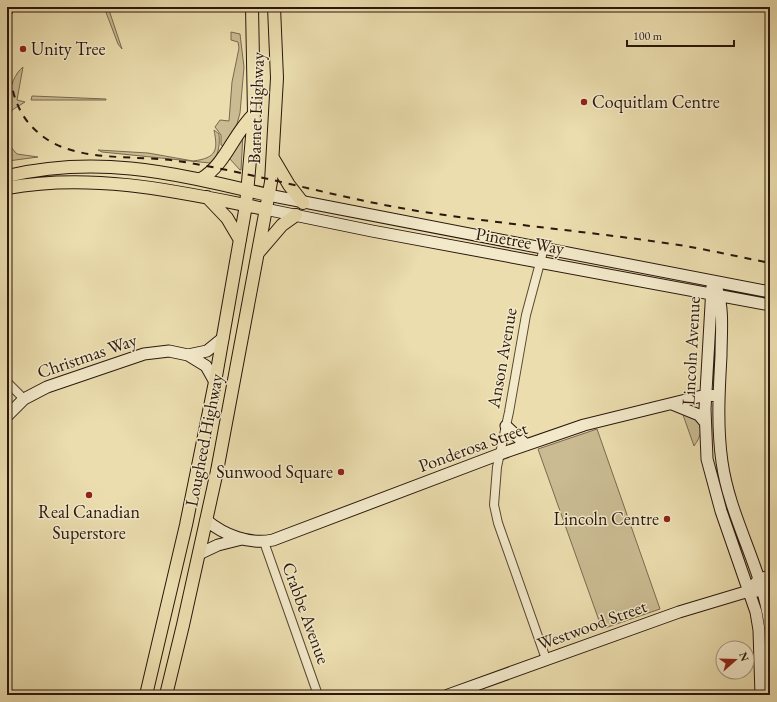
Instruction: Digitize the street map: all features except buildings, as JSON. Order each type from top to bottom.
[{"type":"main road","name":"Barnet Highway","points":[[248,190],[254,114],[252,7]]},
{"type":"main road","name":"Barnet Highway","points":[[265,209],[273,158],[277,78],[274,7]]},
{"type":"main road","points":[[201,180],[218,166],[242,125],[254,114]]},
{"type":"main road","points":[[273,158],[303,203]]},
{"type":"main road","points":[[7,176],[64,167],[109,166],[165,172],[268,195]]},
{"type":"main road","points":[[7,188],[41,184],[122,183],[265,209]]},
{"type":"main road","name":"Lougheed Highway","points":[[146,695],[186,525],[215,382],[248,190]]},
{"type":"main road","name":"Pinetree Way","points":[[268,195],[303,203],[770,292]]},
{"type":"main road","points":[[207,198],[227,218],[240,240]]},
{"type":"main road","name":"Lougheed Highway","points":[[166,695],[206,520],[258,253],[265,209]]},
{"type":"main road","name":"Pinetree Way","points":[[265,209],[536,265],[770,304]]},
{"type":"main road","points":[[258,253],[282,226],[296,215]]},
{"type":"main road","name":"Lincoln Avenue","points":[[714,281],[721,327],[719,436],[724,474],[737,520],[758,580],[766,590],[770,626]]},
{"type":"main road","name":"Lincoln Avenue","points":[[715,295],[704,421],[706,455],[710,474],[758,622],[761,695]]},
{"type":"main road","name":"Christmas Way","points":[[7,416],[24,399],[48,387],[137,356],[161,352],[188,354],[207,351],[223,338]]},
{"type":"main road","name":"Christmas Way","points":[[188,354],[206,366],[215,382]]},
{"type":"main road","name":"Ponderosa Street","points":[[206,520],[221,530],[242,539],[264,542],[500,454],[601,420],[706,395],[719,396]]},
{"type":"main road","points":[[672,404],[699,415],[704,421]]},
{"type":"main road","points":[[506,426],[526,445]]},
{"type":"main road","name":"Ponderosa Street","points":[[199,554],[218,545],[242,539]]},
{"type":"main road","points":[[749,591],[758,580],[770,576]]},
{"type":"main road","name":"Westwood Street","points":[[448,695],[669,616],[749,591],[766,590]]},
{"type":"street","name":"Anson Avenue","points":[[538,247],[536,265],[500,454],[495,491],[496,518],[546,659]]},
{"type":"street","points":[[7,382],[24,399]]},
{"type":"street","name":"Crabbe Avenue","points":[[264,542],[318,695]]},
{"type":"shaded area","points":[[104,7],[108,7],[122,49],[118,44]]},
{"type":"shaded area","points":[[231,32],[240,34],[244,67],[240,113],[237,124],[223,146],[221,145],[221,135],[215,127],[220,120],[229,121],[232,82],[239,48],[238,42],[231,40]]},
{"type":"shaded area","points":[[23,67],[17,100],[25,102],[12,110],[7,134],[10,89],[17,73]]},
{"type":"shaded area","points":[[32,96],[106,99],[106,100],[31,100]]},
{"type":"shaded area","points":[[214,130],[219,134],[219,146],[217,154],[210,163],[102,152],[98,150],[148,153],[193,161],[201,160],[207,158],[214,152],[216,143]]},
{"type":"shaded area","points":[[243,134],[241,170],[240,170],[229,158]]},
{"type":"shaded area","points":[[7,143],[17,154],[38,157],[8,161]]},
{"type":"shaded area","points":[[682,412],[693,418],[700,425],[700,434],[694,446]]},
{"type":"shaded area","points":[[597,429],[660,609],[602,629],[538,449]]},
{"type":"railway","points":[[12,7],[9,62],[15,97],[22,113],[33,127],[48,140],[62,147],[77,152],[94,155],[162,159],[209,166],[393,207],[488,221],[679,245],[770,263]]},
{"type":"place","name":"Unity Tree","points":[[23,49]]},
{"type":"place","name":"Coquitlam Centre","points":[[584,102]]},
{"type":"place","name":"Sunwood Square","points":[[341,472]]},
{"type":"place","name":"Real Canadian Superstore","points":[[89,495]]},
{"type":"place","name":"Lincoln Centre","points":[[667,519]]}]
